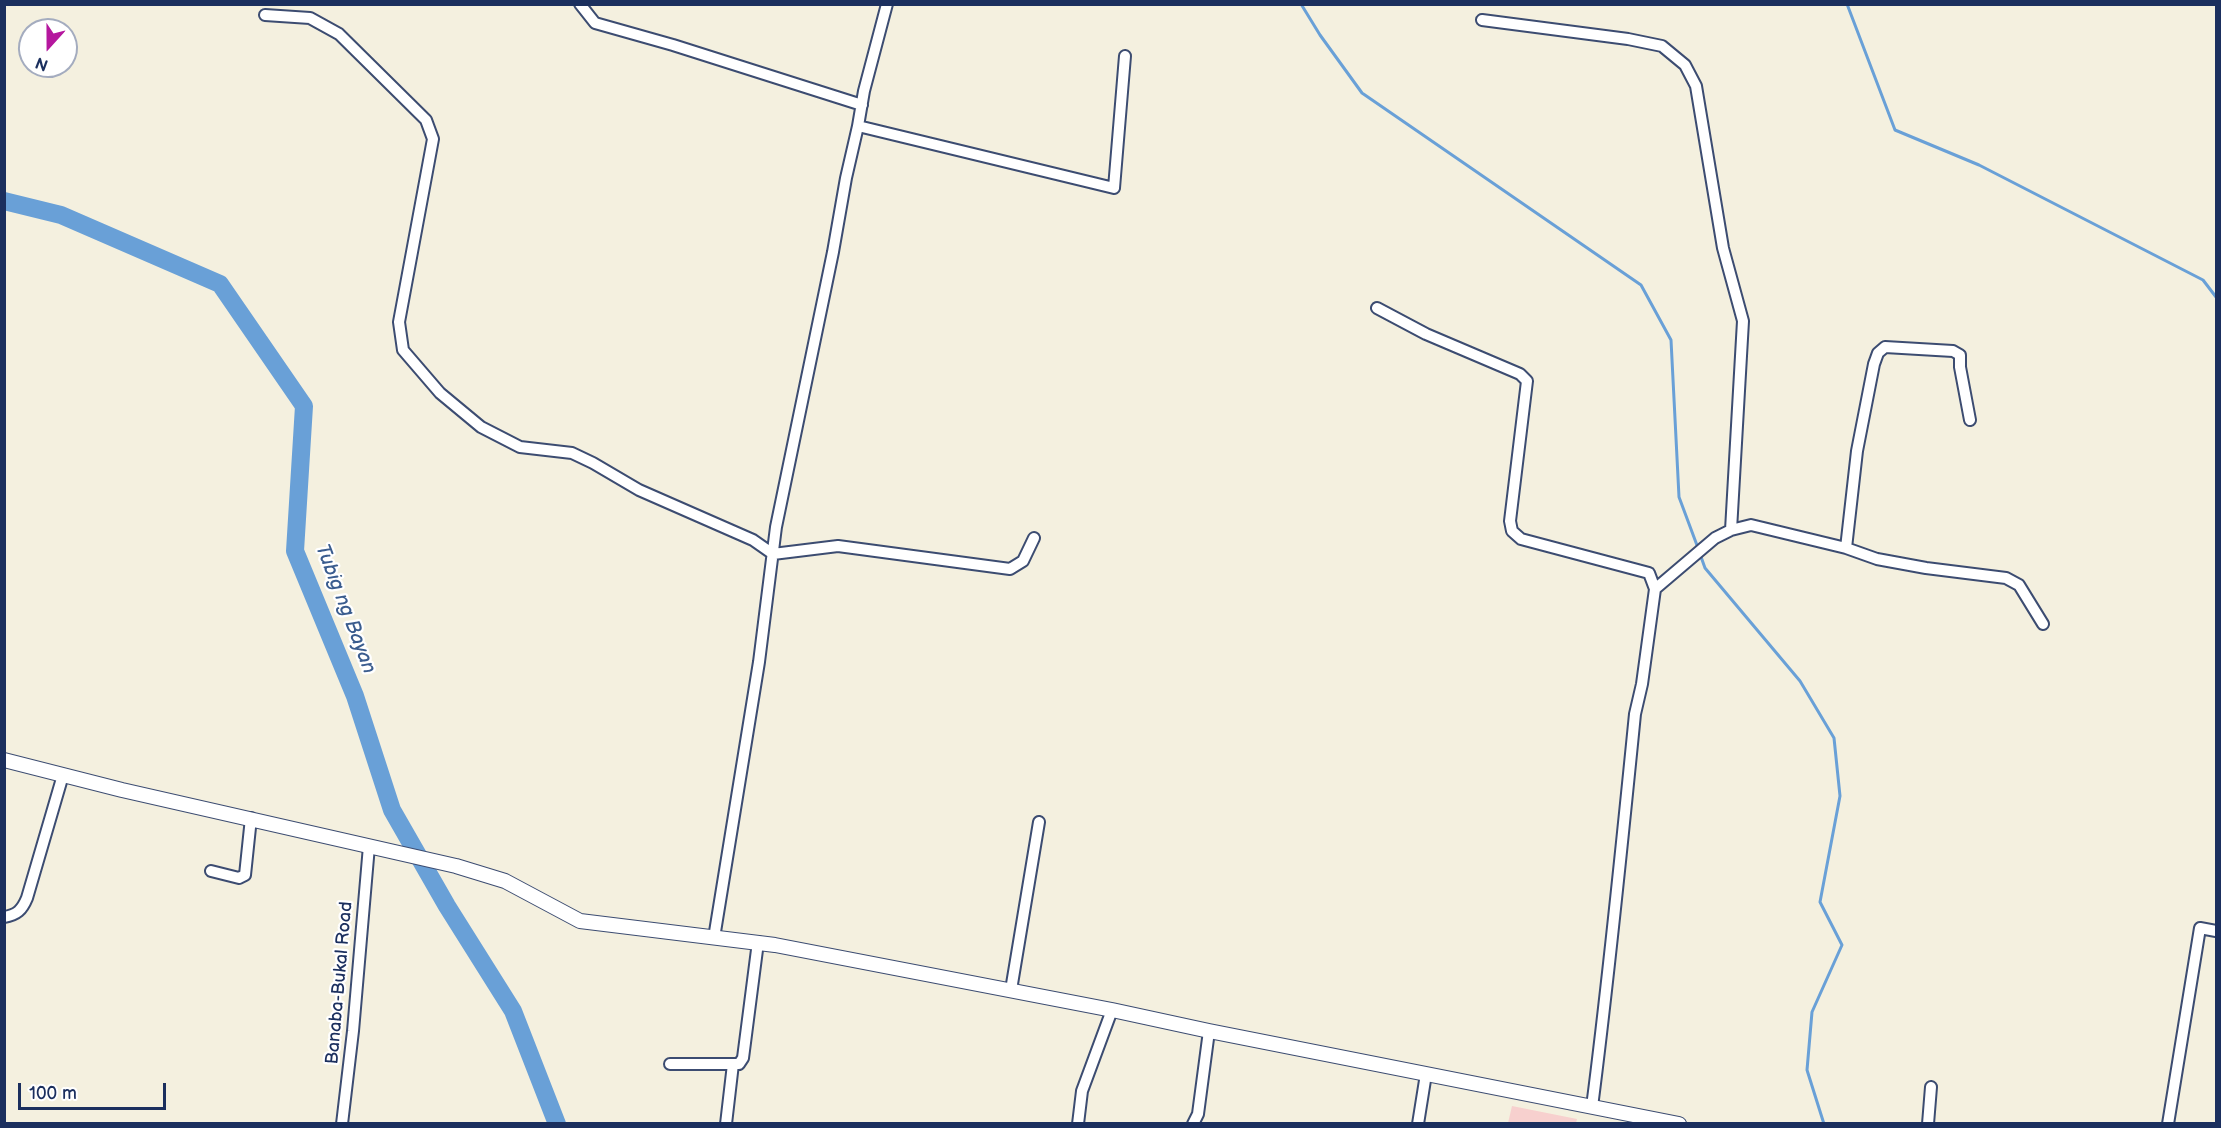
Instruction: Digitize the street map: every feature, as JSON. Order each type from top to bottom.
[{"type":"main road","points":[[4,760],[456,866],[505,881],[580,921],[758,942],[1112,1010],[1592,1107],[1634,1119],[1679,1124]]},
{"type":"street","points":[[580,4],[595,23],[673,45],[862,105]]},
{"type":"street","points":[[714,938],[759,662],[773,554],[795,431],[833,252],[846,178],[887,4]]},
{"type":"street","points":[[265,15],[310,18],[339,34],[426,120],[433,139],[399,322],[403,350],[441,393],[482,427],[520,447],[572,453],[639,490],[753,540],[773,554],[838,546],[1010,569],[1023,561],[1034,538]]},
{"type":"street","points":[[1482,20],[1628,39],[1662,46],[1685,65],[1696,86],[1723,248],[1743,321],[1731,530]]},
{"type":"street","points":[[858,126],[1114,189],[1125,56]]},
{"type":"street","points":[[1377,308],[1426,334],[1520,374],[1527,381],[1510,521],[1512,531],[1521,539],[1649,573],[1655,589],[1642,684],[1635,714],[1614,908],[1611,965],[1592,1107]]},
{"type":"street","points":[[1846,548],[1857,451],[1878,352],[1885,347],[1953,351],[1960,355],[1960,367],[1970,420]]},
{"type":"street","points":[[1655,589],[1716,538],[1731,530],[1751,525],[1846,548],[1877,559],[2006,578],[2019,585],[2043,624]]},
{"type":"street","points":[[4,917],[13,916],[22,909],[27,898],[63,775]]},
{"type":"street","points":[[211,871],[239,878],[244,875],[251,818]]},
{"type":"street","points":[[1011,990],[1039,822]]},
{"type":"street","name":"Banaba-Bukal Road","points":[[342,1124],[353,1031],[369,846]]},
{"type":"street","points":[[2168,1124],[2199,928],[2217,931]]},
{"type":"street","points":[[670,1064],[739,1064],[743,1058],[758,942]]},
{"type":"street","points":[[1080,1123],[1082,1091],[1112,1010]]},
{"type":"street","points":[[1192,1124],[1198,1114],[1209,1031]]},
{"type":"street","points":[[726,1124],[733,1064]]},
{"type":"street","points":[[1418,1124],[1426,1074]]},
{"type":"street","points":[[1928,1124],[1931,1087]]},
{"type":"shaded area","points":[[1512,1106],[1577,1119],[1576,1123],[1508,1123]]},
{"type":"waterway","points":[[1301,4],[1320,35],[1362,93],[1641,285],[1671,340],[1679,497],[1698,548]]},
{"type":"waterway","points":[[1847,4],[1895,130],[1979,165],[2203,280],[2216,297]]},
{"type":"waterway","name":"Tubig ng Bayan","points":[[4,201],[61,215],[220,284],[304,406],[295,551],[355,696],[392,810],[447,906],[513,1011],[557,1124]]},
{"type":"waterway","points":[[1700,554],[1705,568],[1800,681],[1834,738],[1840,796],[1820,902],[1842,945],[1812,1012],[1807,1070],[1824,1124]]}]
